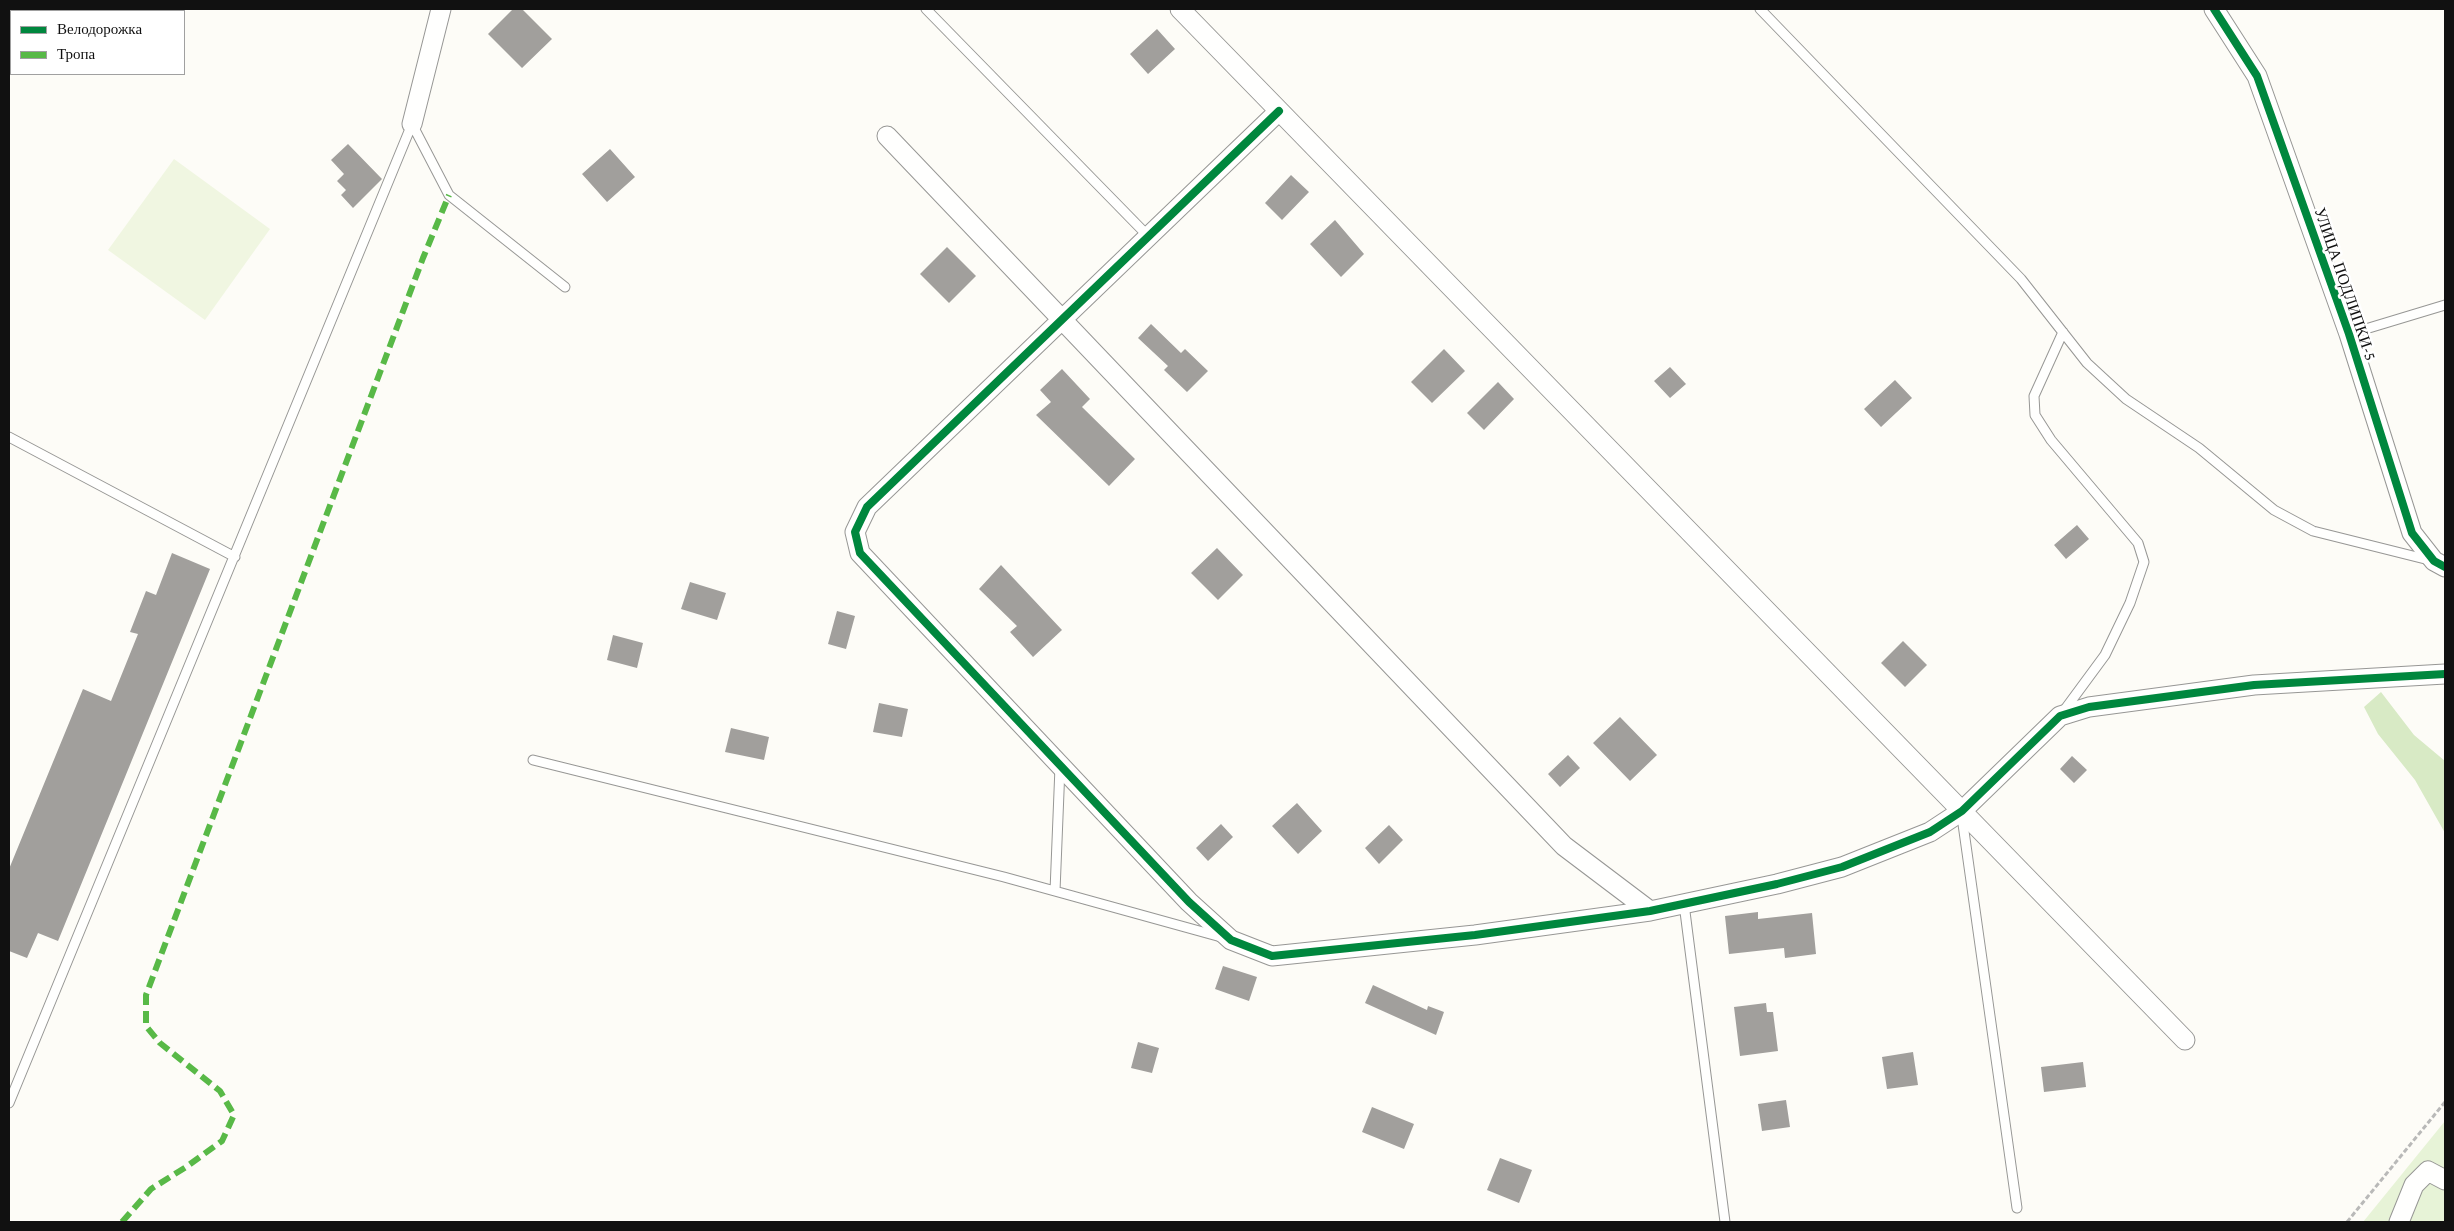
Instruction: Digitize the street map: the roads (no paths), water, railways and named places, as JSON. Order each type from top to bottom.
[{"type":"street","points":[[412,124],[441,9]]},
{"type":"street","points":[[1180,9],[2185,1040]]},
{"type":"street","name":"УЛИЦА ПОДЛИПКИ-5","points":[[2214,9],[2257,76],[2349,334],[2412,533],[2442,568]]},
{"type":"street","points":[[1278,111],[867,507],[855,532],[860,553],[1189,902],[1230,940],[1272,956],[1475,935],[1650,911],[1777,884],[1842,866],[1930,832],[1962,811],[2060,716],[2089,707],[2254,685],[2445,674]]},
{"type":"street","points":[[887,136],[1564,846],[1650,911]]},
{"type":"street","points":[[2399,1222],[2414,1185],[2428,1171],[2445,1180]]},
{"type":"lane","points":[[926,9],[1149,237]]},
{"type":"lane","points":[[1760,9],[2021,279],[2087,363],[2126,398],[2198,448],[2274,510],[2313,530],[2442,568]]},
{"type":"lane","points":[[412,124],[449,195],[565,287]]},
{"type":"lane","points":[[9,1103],[412,124]]},
{"type":"lane","points":[[2349,334],[2445,305]]},
{"type":"lane","points":[[2060,716],[2105,655],[2130,604],[2144,562],[2138,543],[2051,440],[2035,415],[2034,396],[2063,332]]},
{"type":"lane","points":[[9,437],[234,557]]},
{"type":"lane","points":[[533,760],[1055,891],[1230,940]]},
{"type":"lane","points":[[1055,891],[1060,765]]},
{"type":"lane","points":[[1962,811],[2017,1208]]},
{"type":"lane","points":[[1684,904],[1725,1222]]}]
